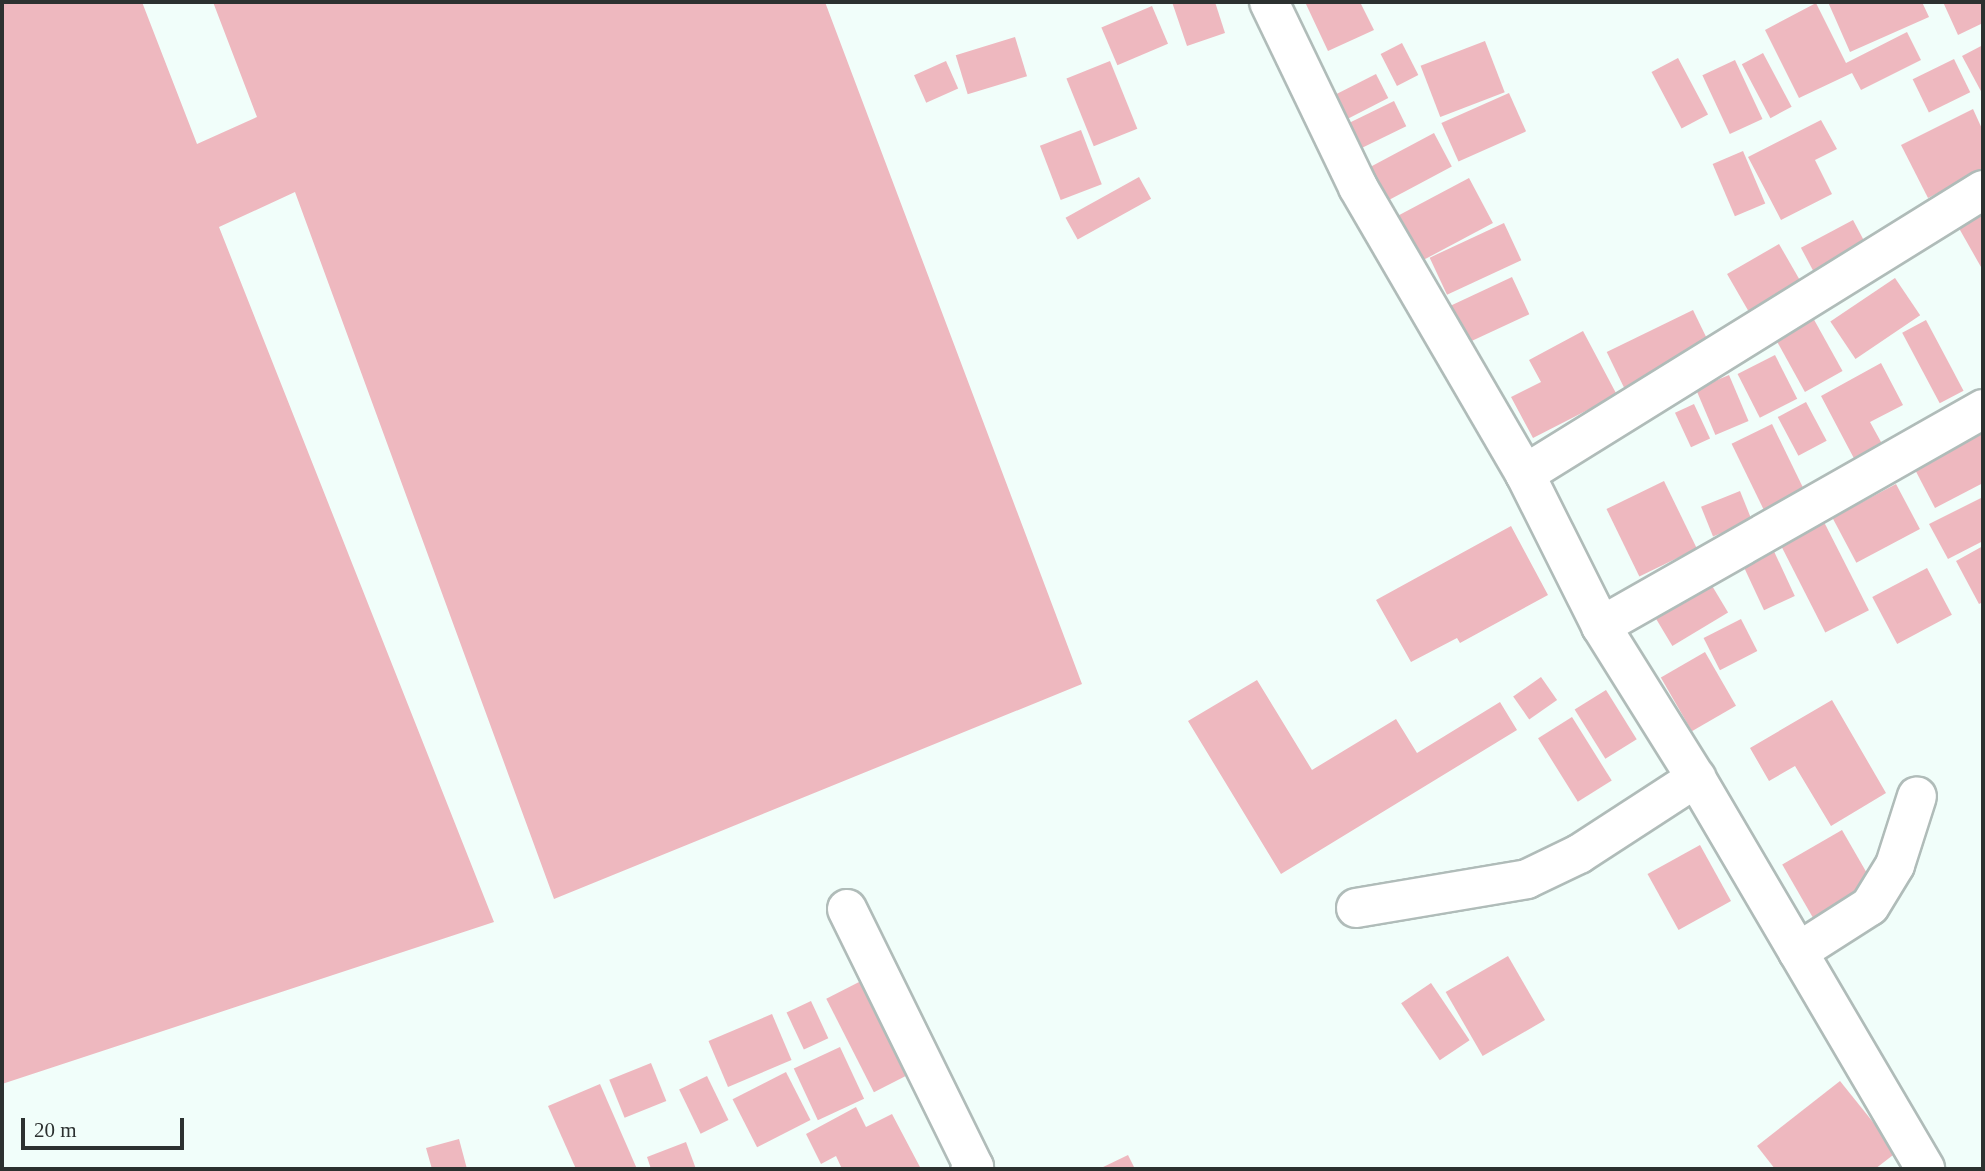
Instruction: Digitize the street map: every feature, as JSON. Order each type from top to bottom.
[{"type":"street","points":[[1269,2],[1357,187],[1525,474],[1601,626],[1696,778],[1925,1169]]},
{"type":"street","points":[[1525,474],[1983,190]]},
{"type":"street","points":[[1601,626],[1983,409]]},
{"type":"street","points":[[1356,908],[1527,879],[1578,854],[1696,778]]},
{"type":"street","points":[[1798,952],[1870,906],[1895,865],[1917,796]]},
{"type":"street","points":[[847,909],[973,1168]]},
{"type":"building","points":[[2,2],[142,2],[197,144],[257,117],[213,2],[825,2],[1082,684],[554,899],[295,192],[219,227],[494,922],[2,1084]]},
{"type":"building","points":[[1172,2],[1215,2],[1225,33],[1187,46]]},
{"type":"building","points":[[1305,2],[1360,2],[1374,30],[1328,51]]},
{"type":"building","points":[[1828,2],[1922,2],[1929,17],[1850,52]]},
{"type":"building","points":[[1943,2],[1983,2],[1983,23],[1958,35]]},
{"type":"building","points":[[1816,3],[1846,63],[1907,32],[1921,60],[1861,90],[1852,73],[1799,98],[1765,30]]},
{"type":"building","points":[[1152,6],[1168,44],[1117,65],[1101,27]]},
{"type":"building","points":[[1015,37],[1027,76],[968,94],[956,55]]},
{"type":"building","points":[[1485,41],[1505,92],[1440,117],[1421,66]]},
{"type":"building","points":[[1402,43],[1418,75],[1397,86],[1381,54]]},
{"type":"building","points":[[1983,45],[1983,95],[1962,56]]},
{"type":"building","points":[[1763,53],[1792,107],[1770,118],[1742,64]]},
{"type":"building","points":[[1678,58],[1708,115],[1682,129],[1652,72]]},
{"type":"building","points":[[1954,59],[1970,92],[1929,112],[1913,79]]},
{"type":"building","points":[[1735,60],[1762,119],[1730,134],[1702,75]]},
{"type":"building","points":[[946,61],[958,88],[926,103],[914,75]]},
{"type":"building","points":[[1110,61],[1137,129],[1094,146],[1066,79]]},
{"type":"building","points":[[1376,74],[1388,98],[1346,119],[1334,95]]},
{"type":"building","points":[[1509,93],[1526,131],[1458,161],[1441,123]]},
{"type":"building","points":[[1394,101],[1406,126],[1362,148],[1350,122]]},
{"type":"building","points":[[1973,109],[1983,131],[1983,171],[1928,198],[1901,145]]},
{"type":"building","points":[[1821,120],[1837,149],[1815,160],[1832,194],[1781,220],[1748,157]]},
{"type":"building","points":[[1081,130],[1102,184],[1061,200],[1040,146]]},
{"type":"building","points":[[1434,133],[1452,167],[1385,202],[1367,169]]},
{"type":"building","points":[[1743,151],[1765,203],[1735,216],[1713,164]]},
{"type":"building","points":[[1139,177],[1151,199],[1078,240],[1066,218]]},
{"type":"building","points":[[1469,178],[1493,223],[1415,264],[1391,219]]},
{"type":"building","points":[[1983,208],[1983,266],[1981,267],[1956,223]]},
{"type":"building","points":[[1853,220],[1871,254],[1819,281],[1801,248]]},
{"type":"building","points":[[1504,223],[1521,260],[1447,295],[1430,258]]},
{"type":"building","points":[[1779,244],[1808,294],[1756,324],[1727,274]]},
{"type":"building","points":[[1512,277],[1529,314],[1467,343],[1449,306]]},
{"type":"building","points":[[1895,278],[1920,315],[1855,359],[1830,322]]},
{"type":"building","points":[[1693,310],[1714,353],[1628,395],[1607,352]]},
{"type":"building","points":[[1812,316],[1843,371],[1805,392],[1774,337]]},
{"type":"building","points":[[1926,320],[1964,391],[1940,403],[1902,333]]},
{"type":"building","points":[[1583,331],[1617,395],[1533,438],[1511,397],[1541,382],[1529,360]]},
{"type":"building","points":[[1775,355],[1797,399],[1760,418],[1738,374]]},
{"type":"building","points":[[1881,363],[1903,405],[1870,422],[1886,451],[1858,466],[1821,396]]},
{"type":"building","points":[[1729,375],[1749,421],[1715,435],[1696,389]]},
{"type":"building","points":[[1806,402],[1827,441],[1798,456],[1778,417]]},
{"type":"building","points":[[1694,404],[1710,438],[1691,447],[1675,413]]},
{"type":"building","points":[[1772,424],[1806,493],[1765,513],[1732,444]]},
{"type":"building","points":[[1983,426],[1983,483],[1935,508],[1911,462]]},
{"type":"building","points":[[1664,481],[1697,548],[1639,576],[1606,509]]},
{"type":"building","points":[[1896,484],[1920,529],[1856,563],[1832,518]]},
{"type":"building","points":[[1740,491],[1752,521],[1713,536],[1701,507]]},
{"type":"building","points":[[1983,497],[1983,541],[1948,559],[1929,524]]},
{"type":"building","points":[[1824,522],[1869,610],[1825,632],[1780,544]]},
{"type":"building","points":[[1511,526],[1548,595],[1460,643],[1457,638],[1411,662],[1376,600]]},
{"type":"building","points":[[1983,546],[1983,602],[1979,604],[1956,561]]},
{"type":"building","points":[[1772,547],[1795,596],[1764,610],[1741,561]]},
{"type":"building","points":[[1927,568],[1952,615],[1897,644],[1872,597]]},
{"type":"building","points":[[1708,579],[1728,612],[1672,646],[1652,612]]},
{"type":"building","points":[[1741,619],[1757,651],[1720,670],[1704,638]]},
{"type":"building","points":[[1705,652],[1736,706],[1692,731],[1661,678]]},
{"type":"building","points":[[1541,677],[1557,700],[1529,719],[1513,697]]},
{"type":"building","points":[[1257,680],[1312,770],[1396,719],[1417,753],[1500,702],[1517,730],[1281,874],[1188,721]]},
{"type":"building","points":[[1606,690],[1637,739],[1605,759],[1575,710]]},
{"type":"building","points":[[1832,700],[1886,793],[1831,826],[1795,766],[1769,781],[1750,748]]},
{"type":"building","points":[[1572,717],[1612,781],[1578,802],[1538,738]]},
{"type":"building","points":[[1842,830],[1876,890],[1817,924],[1782,864]]},
{"type":"building","points":[[1700,845],[1731,901],[1679,930],[1648,874]]},
{"type":"building","points":[[1508,956],[1545,1020],[1483,1056],[1446,992]]},
{"type":"building","points":[[861,981],[909,1075],[874,1092],[826,999]]},
{"type":"building","points":[[1431,983],[1470,1040],[1440,1060],[1401,1003]]},
{"type":"building","points":[[811,1001],[828,1038],[804,1050],[787,1012]]},
{"type":"building","points":[[772,1014],[792,1060],[728,1087],[708,1041]]},
{"type":"building","points":[[840,1047],[864,1099],[818,1120],[794,1069]]},
{"type":"building","points":[[651,1063],[666,1101],[625,1118],[609,1080]]},
{"type":"building","points":[[786,1072],[811,1120],[757,1147],[733,1099]]},
{"type":"building","points":[[707,1076],[728,1120],[701,1134],[679,1090]]},
{"type":"building","points":[[1840,1081],[1897,1152],[1875,1169],[1775,1169],[1757,1146]]},
{"type":"building","points":[[600,1084],[637,1169],[576,1169],[548,1106]]},
{"type":"building","points":[[856,1107],[866,1127],[892,1114],[921,1169],[842,1169],[836,1156],[821,1164],[806,1134]]},
{"type":"building","points":[[459,1139],[467,1169],[432,1169],[426,1148]]},
{"type":"building","points":[[686,1142],[696,1169],[651,1169],[647,1157]]},
{"type":"building","points":[[1128,1155],[1135,1169],[1099,1169]]}]
